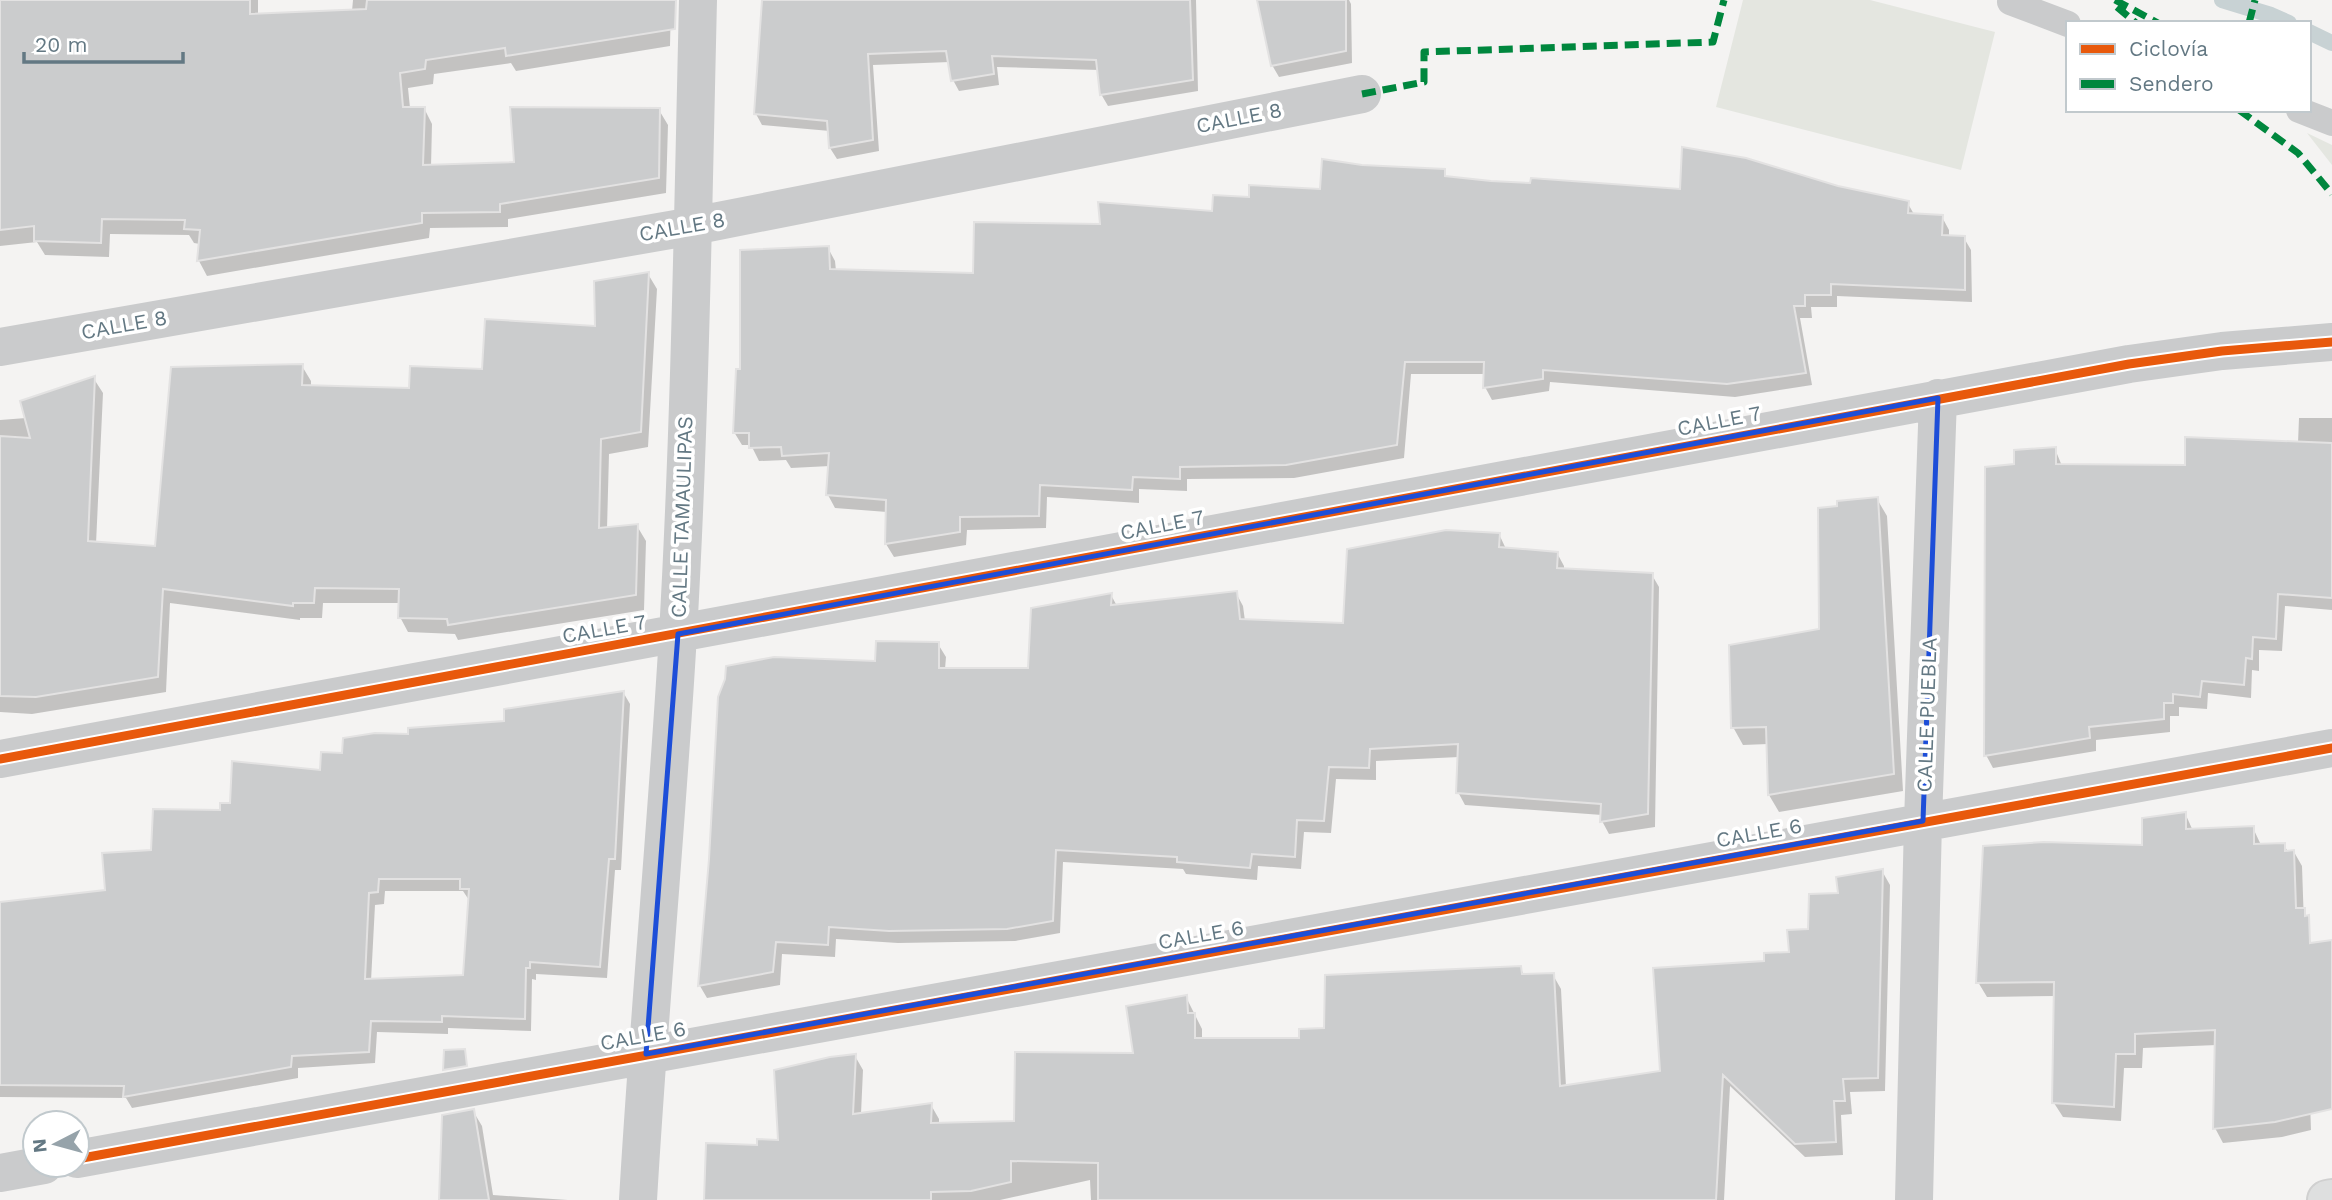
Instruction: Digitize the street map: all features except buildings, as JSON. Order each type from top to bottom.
[{"type":"street","name":"CALLE TAMAULIPAS","points":[[638,1200],[646,1054],[678,634],[693,226],[698,0]]},
{"type":"street","name":"CALLE 8","points":[[0,347],[693,226],[1362,94]]},
{"type":"street","name":"CALLE 7","points":[[0,759],[1938,398],[2143,362],[2222,351],[2332,342]]},
{"type":"street","name":"CALLE PUEBLA","points":[[1914,1200],[1923,821],[1938,398]]},
{"type":"street","name":"CALLE 6","points":[[91,1156],[2332,748]]},
{"type":"street","points":[[0,1173],[21,1169]]},
{"type":"lane","points":[[2010,2],[2066,22]]},
{"type":"lane","points":[[2304,112],[2332,122]]},
{"type":"highlighted area","points":[[1938,398],[1923,821],[646,1054],[678,634]]},
{"type":"shaded area","points":[[1743,0],[1870,0],[1995,32],[1961,170],[1716,107]]},
{"type":"shaded area","points":[[2307,133],[2332,145],[2332,165]]},
{"type":"waterway","points":[[2222,0],[2284,21]]},
{"type":"waterway","points":[[2311,33],[2332,43]]},
{"type":"marked path","points":[[1362,94],[1424,82],[1424,52],[1713,42],[1724,0]]},
{"type":"marked path","points":[[2115,0],[2154,21]]},
{"type":"marked path","points":[[2250,21],[2255,0]]},
{"type":"marked path","points":[[2117,7],[2134,21]]},
{"type":"marked path","points":[[2242,112],[2298,153],[2332,194]]},
{"type":"cycle path","points":[[0,759],[2129,364],[2222,351],[2332,342]]},
{"type":"cycle path","points":[[91,1156],[2332,748]]}]
